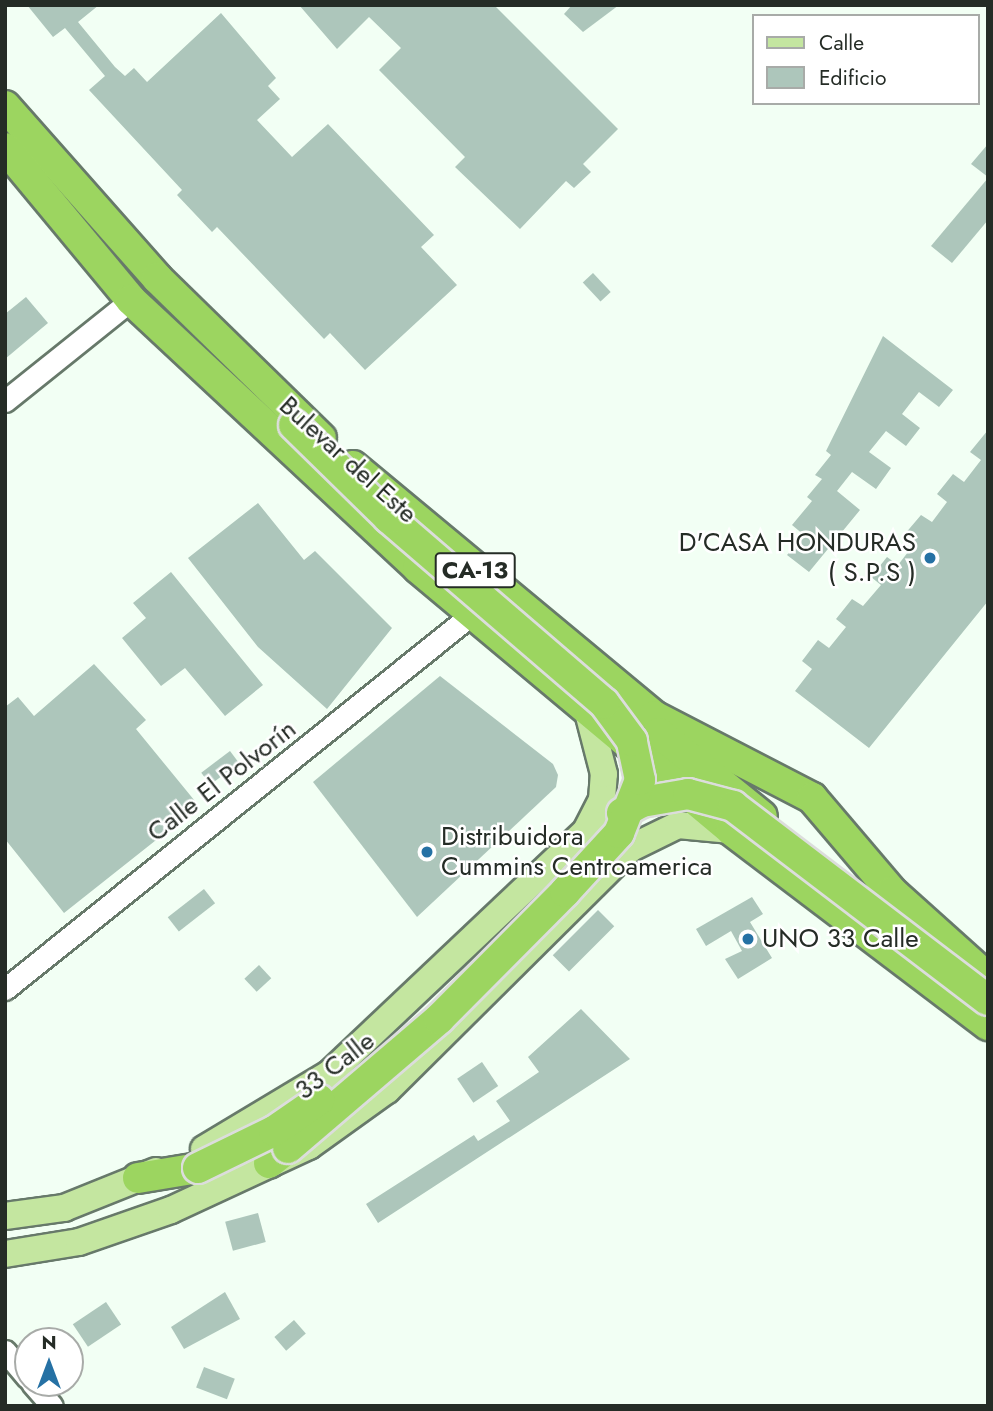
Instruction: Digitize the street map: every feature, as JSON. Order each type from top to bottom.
[{"type":"highway","name":"Bulevar del Este","points":[[5,106],[157,278],[268,388],[654,716],[812,798],[892,892],[988,978]]},
{"type":"highway","name":"Bulevar del Este","points":[[5,148],[131,300],[472,614],[589,716],[731,830],[988,1025]]},
{"type":"highway","points":[[268,388],[294,425],[389,518],[604,703],[632,741],[640,780],[619,834],[565,892],[439,1019],[279,1156]]},
{"type":"highway","points":[[603,674],[627,708],[759,814],[765,827],[755,848]]},
{"type":"highway","points":[[138,1178],[198,1168],[274,1131],[323,1097],[416,1018],[613,820],[657,797],[703,796],[742,811],[988,1000]]},
{"type":"main road","name":"33 Calle","points":[[5,1216],[65,1208],[138,1178],[224,1140],[329,1074],[577,841],[598,811],[604,774],[589,716]]},
{"type":"main road","name":"33 Calle","points":[[5,1254],[79,1242],[171,1210],[279,1156],[309,1146],[387,1090],[607,871],[666,828],[731,830]]},
{"type":"main road","points":[[577,841],[607,871]]},
{"type":"street","points":[[5,401],[131,300]]},
{"type":"street","name":"Calle El Polvorín","points":[[5,989],[472,614]]},
{"type":"building","points":[[27,5],[99,5],[78,22],[125,76],[134,68],[147,82],[221,13],[276,78],[268,86],[280,99],[257,120],[292,157],[328,124],[434,235],[421,247],[457,285],[365,370],[330,333],[324,339],[217,227],[212,232],[177,195],[182,190],[89,90],[105,76],[65,28],[53,37]]},
{"type":"building","points":[[299,5],[494,5],[618,129],[583,164],[591,172],[574,188],[566,181],[520,229],[455,167],[465,157],[379,70],[401,48],[369,17],[337,49]]},
{"type":"building","points":[[572,5],[619,5],[583,32],[564,14]]},
{"type":"building","points":[[988,144],[988,177],[971,164]]},
{"type":"building","points":[[988,178],[988,220],[952,263],[931,246]]},
{"type":"building","points":[[593,273],[611,292],[600,302],[583,283]]},
{"type":"building","points":[[26,297],[48,323],[5,359],[5,314]]},
{"type":"building","points":[[883,336],[953,390],[939,407],[919,392],[902,414],[920,428],[906,446],[886,431],[869,452],[891,468],[876,489],[852,472],[837,491],[860,510],[809,572],[787,555],[804,535],[792,525],[812,501],[807,497],[822,479],[815,475],[831,455],[826,451]]},
{"type":"building","points":[[988,430],[988,601],[869,748],[795,691],[812,669],[802,661],[818,640],[829,648],[846,627],[836,619],[852,599],[863,606],[881,585],[871,577],[887,557],[898,565],[915,543],[904,535],[921,515],[932,522],[947,502],[937,494],[953,474],[964,482],[981,460],[970,452]]},
{"type":"building","points":[[258,503],[304,560],[315,551],[392,628],[327,709],[258,647],[188,558]]},
{"type":"building","points":[[171,572],[263,685],[225,716],[185,668],[161,686],[122,638],[146,618],[133,603]]},
{"type":"building","points":[[94,664],[146,720],[136,729],[199,806],[64,913],[5,839],[5,707],[18,697],[34,716]]},
{"type":"building","name":"Distribuidora Cummins Centroamerica","points":[[440,676],[553,764],[558,775],[556,787],[417,917],[313,782]]},
{"type":"building","points":[[230,751],[239,763],[210,785],[201,773]]},
{"type":"building","points":[[204,889],[215,903],[179,932],[168,917]]},
{"type":"building","name":"UNO 33 Calle","points":[[752,897],[763,914],[750,922],[772,958],[738,979],[725,959],[742,951],[731,931],[706,946],[696,929]]},
{"type":"building","points":[[598,910],[614,926],[569,972],[553,955]]},
{"type":"building","points":[[259,965],[271,978],[257,992],[244,979]]},
{"type":"building","points":[[581,1009],[630,1059],[378,1223],[366,1204],[474,1135],[478,1141],[510,1121],[496,1101],[539,1072],[528,1057]]},
{"type":"building","points":[[482,1062],[498,1086],[473,1103],[457,1079]]},
{"type":"building","points":[[258,1213],[266,1242],[233,1251],[225,1222]]},
{"type":"building","points":[[225,1292],[240,1319],[184,1349],[171,1327]]},
{"type":"building","points":[[106,1302],[121,1324],[88,1347],[84,1341],[84,1327],[75,1327],[73,1324]]},
{"type":"building","points":[[294,1320],[306,1334],[286,1351],[274,1337]]},
{"type":"building","points":[[204,1367],[235,1379],[227,1399],[196,1388]]},
{"type":"place","name":"D'CASA HONDURAS ( S.P.S )","points":[[930,558]]},
{"type":"place","name":"Distribuidora Cummins Centroamerica","points":[[427,852]]},
{"type":"place","name":"UNO 33 Calle","points":[[748,939]]}]
